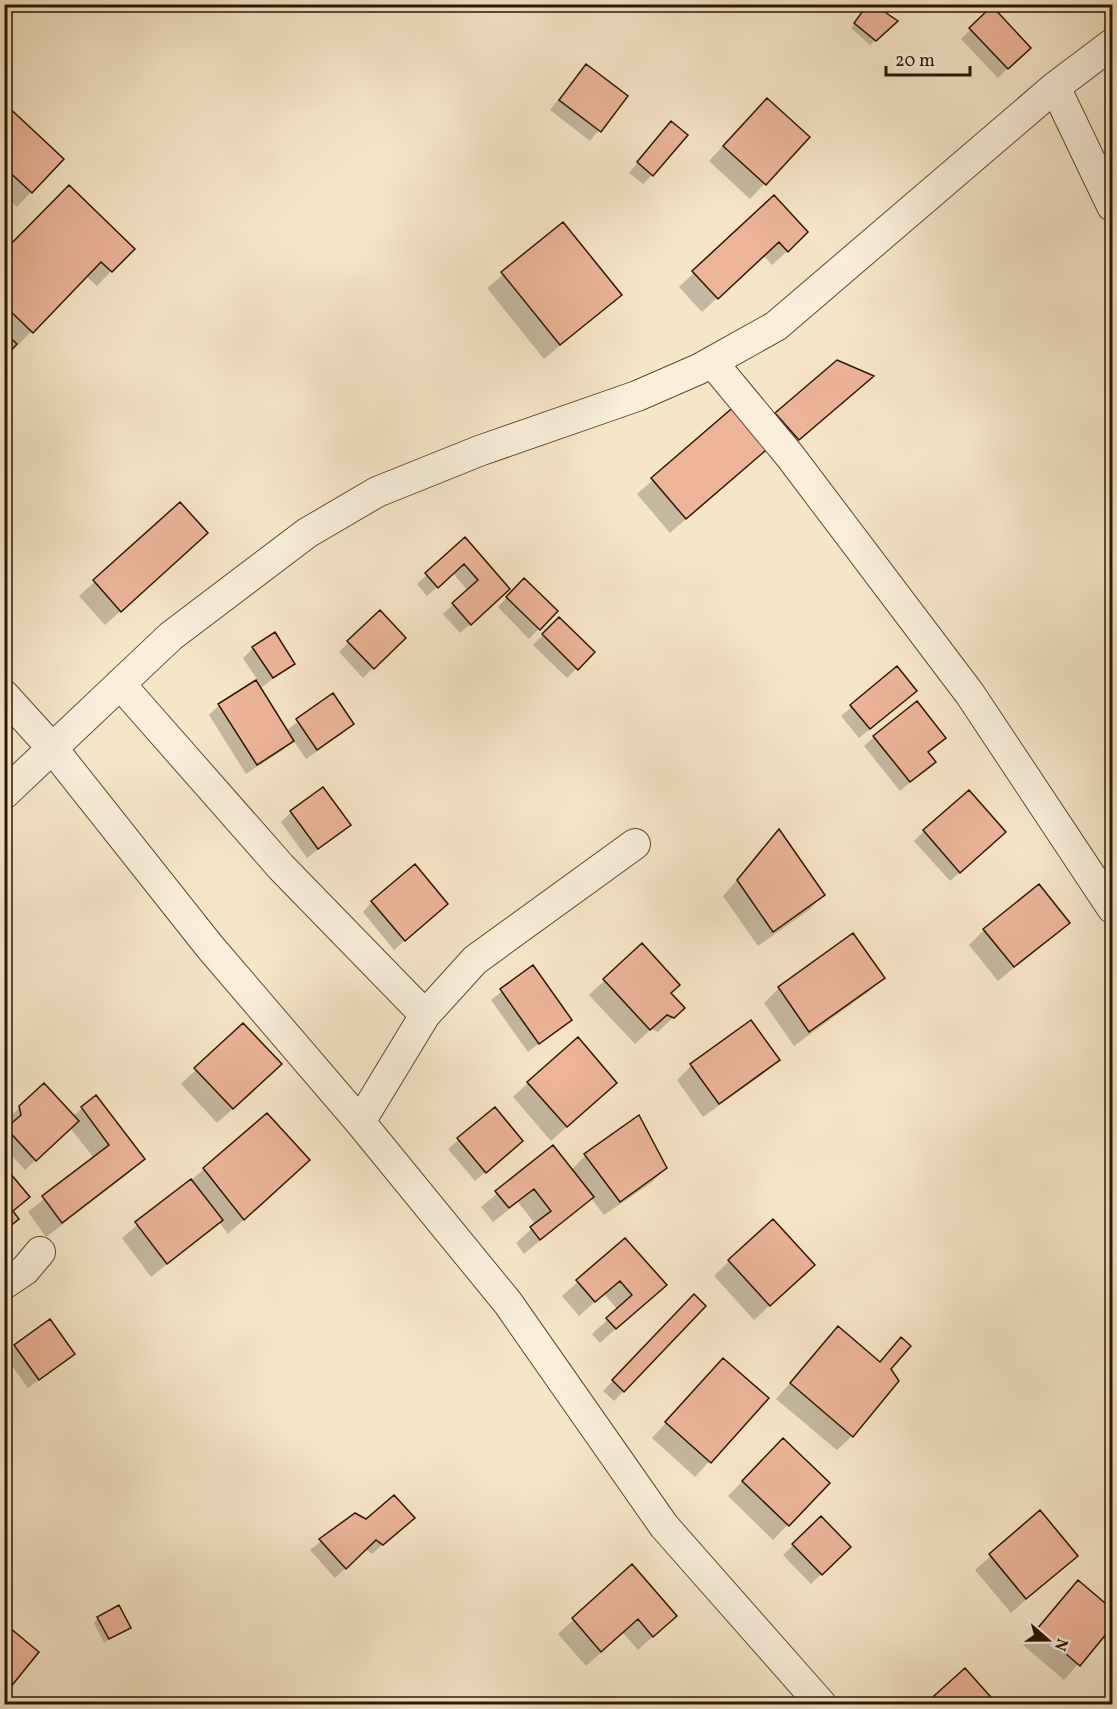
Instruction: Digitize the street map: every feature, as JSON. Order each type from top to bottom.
[{"type":"street","points":[[4,794],[171,636],[307,533],[377,492],[479,451],[637,396],[712,362],[776,326],[1055,87],[1113,44]]},
{"type":"street","points":[[1055,87],[1113,207]]},
{"type":"street","points":[[712,362],[789,456],[970,694],[1113,908]]},
{"type":"street","points":[[120,684],[282,867],[425,1015]]},
{"type":"street","points":[[4,695],[52,749],[210,947],[360,1122],[508,1303],[664,1526],[821,1704]]},
{"type":"street","points":[[360,1122],[425,1015],[475,960],[635,844]]},
{"type":"street","points":[[4,1284],[25,1270],[40,1252]]},
{"type":"building","points":[[868,4],[873,4],[898,21],[876,41],[854,23]]},
{"type":"building","points":[[992,6],[1031,48],[1008,69],[969,28]]},
{"type":"building","points":[[586,64],[628,96],[601,132],[559,100]]},
{"type":"building","points":[[767,98],[810,137],[766,185],[723,146]]},
{"type":"building","points":[[4,103],[64,159],[32,193],[4,167]]},
{"type":"building","points":[[671,121],[688,135],[653,176],[637,162]]},
{"type":"building","points":[[69,185],[135,249],[112,272],[101,262],[33,333],[4,305],[4,263],[12,255],[6,249]]},
{"type":"building","points":[[774,195],[808,232],[788,252],[779,242],[718,299],[692,271]]},
{"type":"building","points":[[563,222],[622,295],[560,345],[501,272]]},
{"type":"building","points":[[4,332],[17,344],[4,358]]},
{"type":"building","points":[[837,360],[874,376],[799,440],[775,413]]},
{"type":"building","points":[[737,404],[772,445],[686,519],[651,478]]},
{"type":"building","points":[[180,502],[208,533],[121,612],[93,580]]},
{"type":"building","points":[[465,537],[510,589],[471,625],[452,603],[478,580],[464,564],[438,588],[425,573]]},
{"type":"building","points":[[524,578],[558,611],[540,630],[506,597]]},
{"type":"building","points":[[380,610],[406,638],[374,669],[347,641]]},
{"type":"building","points":[[559,617],[595,652],[578,670],[542,634]]},
{"type":"building","points":[[275,632],[295,664],[273,678],[252,647]]},
{"type":"building","points":[[897,666],[917,691],[870,729],[850,705]]},
{"type":"building","points":[[256,680],[294,741],[257,765],[218,704]]},
{"type":"building","points":[[333,693],[354,724],[317,750],[296,719]]},
{"type":"building","points":[[917,701],[946,738],[928,752],[936,762],[910,782],[873,736]]},
{"type":"building","points":[[323,787],[351,825],[318,849],[290,811]]},
{"type":"building","points":[[969,790],[1006,832],[960,873],[923,830]]},
{"type":"building","points":[[779,829],[825,895],[773,932],[737,880]]},
{"type":"building","points":[[415,864],[448,904],[405,941],[371,901]]},
{"type":"building","points":[[1039,884],[1070,923],[1014,967],[983,929]]},
{"type":"building","points":[[853,933],[885,978],[809,1032],[778,987]]},
{"type":"building","points":[[642,943],[680,985],[671,993],[685,1008],[674,1018],[667,1015],[650,1030],[603,979]]},
{"type":"building","points":[[533,965],[572,1020],[539,1044],[500,989]]},
{"type":"building","points":[[751,1020],[780,1060],[719,1104],[690,1064]]},
{"type":"building","points":[[243,1023],[282,1064],[233,1109],[194,1068]]},
{"type":"building","points":[[578,1037],[617,1083],[567,1127],[527,1082]]},
{"type":"building","points":[[44,1083],[79,1121],[36,1161],[6,1128],[21,1115],[19,1106]]},
{"type":"building","points":[[96,1095],[145,1159],[62,1223],[42,1196],[109,1145],[81,1107]]},
{"type":"building","points":[[495,1107],[523,1141],[486,1173],[457,1138]]},
{"type":"building","points":[[267,1113],[310,1160],[244,1220],[203,1168]]},
{"type":"building","points":[[639,1115],[667,1168],[620,1202],[584,1154]]},
{"type":"building","points":[[553,1145],[594,1197],[540,1240],[530,1227],[551,1211],[534,1189],[509,1208],[495,1191]]},
{"type":"building","points":[[4,1166],[30,1197],[13,1211],[19,1219],[4,1231]]},
{"type":"building","points":[[191,1179],[223,1220],[167,1264],[135,1222]]},
{"type":"building","points":[[773,1219],[815,1265],[770,1306],[728,1260]]},
{"type":"building","points":[[625,1238],[667,1285],[616,1329],[606,1318],[632,1295],[620,1281],[595,1302],[576,1280]]},
{"type":"building","points":[[694,1294],[706,1306],[624,1392],[612,1380]]},
{"type":"building","points":[[50,1319],[75,1354],[39,1380],[14,1345]]},
{"type":"building","points":[[838,1326],[880,1362],[901,1337],[911,1346],[891,1369],[899,1381],[853,1437],[790,1383]]},
{"type":"building","points":[[723,1358],[769,1398],[711,1463],[665,1422]]},
{"type":"building","points":[[783,1438],[830,1483],[789,1526],[742,1481]]},
{"type":"building","points":[[394,1495],[415,1518],[383,1545],[376,1540],[346,1569],[319,1539],[355,1513],[366,1519]]},
{"type":"building","points":[[1040,1510],[1078,1556],[1026,1599],[989,1554]]},
{"type":"building","points":[[821,1516],[851,1547],[822,1575],[792,1544]]},
{"type":"building","points":[[632,1564],[677,1616],[653,1637],[638,1619],[601,1652],[572,1618]]},
{"type":"building","points":[[1078,1580],[1112,1609],[1112,1627],[1080,1666],[1037,1629]]},
{"type":"building","points":[[119,1605],[131,1628],[109,1639],[97,1617]]},
{"type":"building","points":[[4,1623],[39,1652],[5,1694],[4,1694]]},
{"type":"building","points":[[965,1668],[997,1704],[925,1704]]}]
